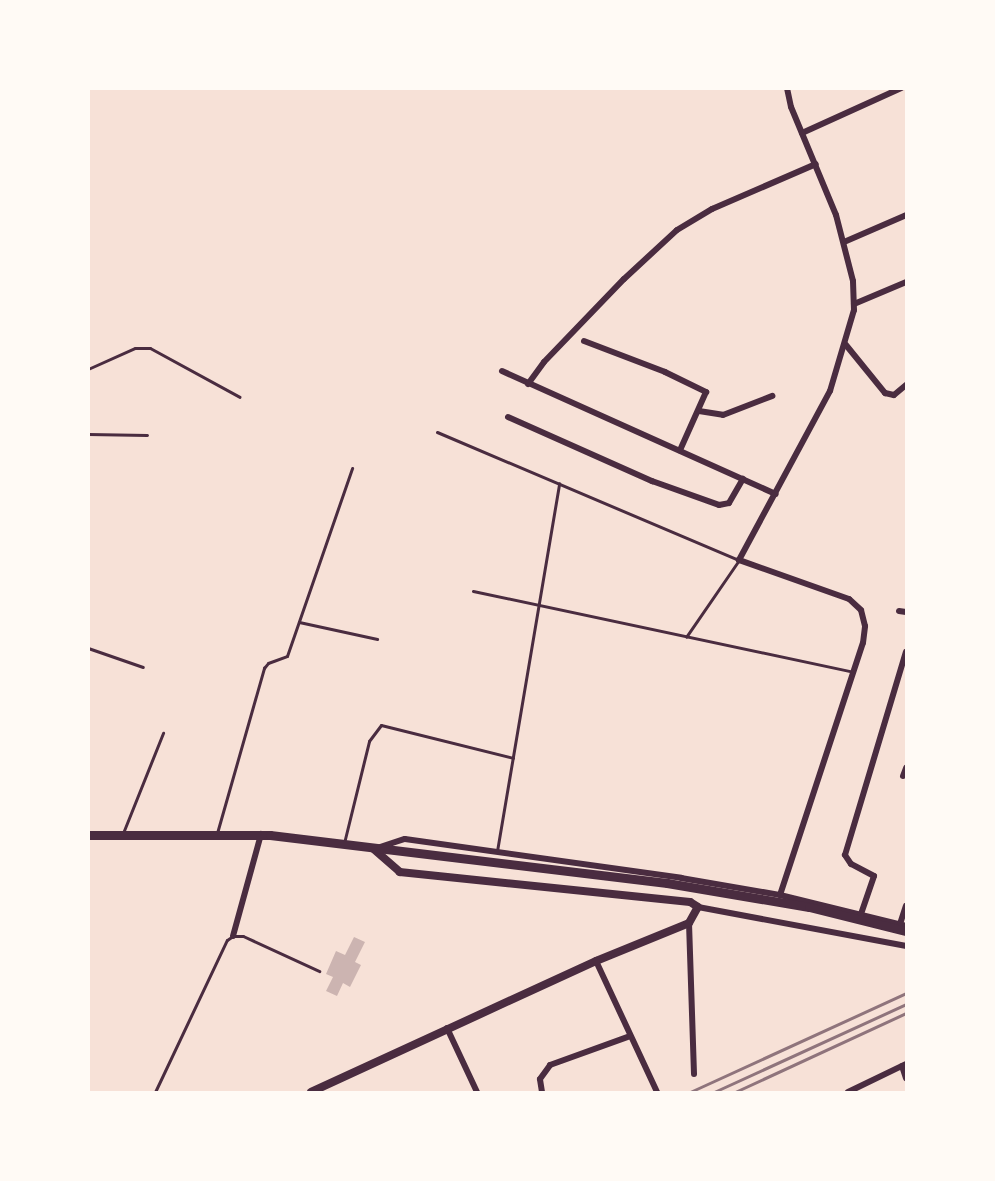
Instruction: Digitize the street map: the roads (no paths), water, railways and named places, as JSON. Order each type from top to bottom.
[{"type":"main road","points":[[88,835],[261,834],[729,893],[904,927]]},
{"type":"street","points":[[780,895],[863,643],[861,610],[833,591],[739,560],[830,391],[846,345],[854,304],[844,242],[787,88]]},
{"type":"street","points":[[802,133],[903,88],[906,93]]},
{"type":"street","points":[[528,384],[544,362],[624,279],[677,230],[712,209],[816,164]]},
{"type":"street","points":[[844,242],[906,215]]},
{"type":"street","points":[[854,304],[906,282]]},
{"type":"street","points":[[584,341],[704,390],[706,395],[680,450]]},
{"type":"street","points":[[846,345],[885,393],[894,395],[906,385]]},
{"type":"street","points":[[502,371],[776,494]]},
{"type":"street","points":[[699,411],[723,415],[772,396]]},
{"type":"street","points":[[508,417],[652,481],[719,504],[729,503],[743,479]]},
{"type":"street","points":[[899,610],[906,612]]},
{"type":"street","points":[[861,914],[874,876],[851,864],[845,855],[906,652]]},
{"type":"street","points":[[903,776],[906,768]]},
{"type":"street","points":[[233,936],[261,834]]},
{"type":"street","points":[[374,849],[405,839],[497,851],[780,895],[861,914],[904,927],[906,906]]},
{"type":"street","points":[[374,849],[400,872],[690,902],[698,907],[906,946]]},
{"type":"street","points":[[694,1074],[689,923],[698,907]]},
{"type":"street","points":[[311,1092],[596,961],[689,923]]},
{"type":"street","points":[[596,961],[657,1092]]},
{"type":"street","points":[[447,1028],[477,1092]]},
{"type":"street","points":[[542,1092],[540,1079],[550,1065],[630,1036]]},
{"type":"street","points":[[848,1092],[904,1065],[906,1078]]},
{"type":"lane","points":[[88,369],[135,348],[150,348],[240,397]]},
{"type":"lane","points":[[437,432],[739,560],[686,637]]},
{"type":"lane","points":[[88,434],[147,435]]},
{"type":"lane","points":[[218,833],[264,668],[267,663],[287,656],[351,468]]},
{"type":"lane","points":[[497,851],[559,483]]},
{"type":"lane","points":[[473,591],[538,607],[853,672]]},
{"type":"lane","points":[[299,622],[377,639]]},
{"type":"lane","points":[[88,648],[143,667]]},
{"type":"lane","points":[[344,845],[369,741],[381,725],[513,758]]},
{"type":"lane","points":[[123,833],[163,733]]},
{"type":"lane","points":[[155,1092],[221,951],[233,936],[255,941],[319,971]]},
{"type":"railway","points":[[690,1092],[906,993]]},
{"type":"railway","points":[[714,1092],[906,1004]]},
{"type":"railway","points":[[735,1092],[906,1013]]}]
